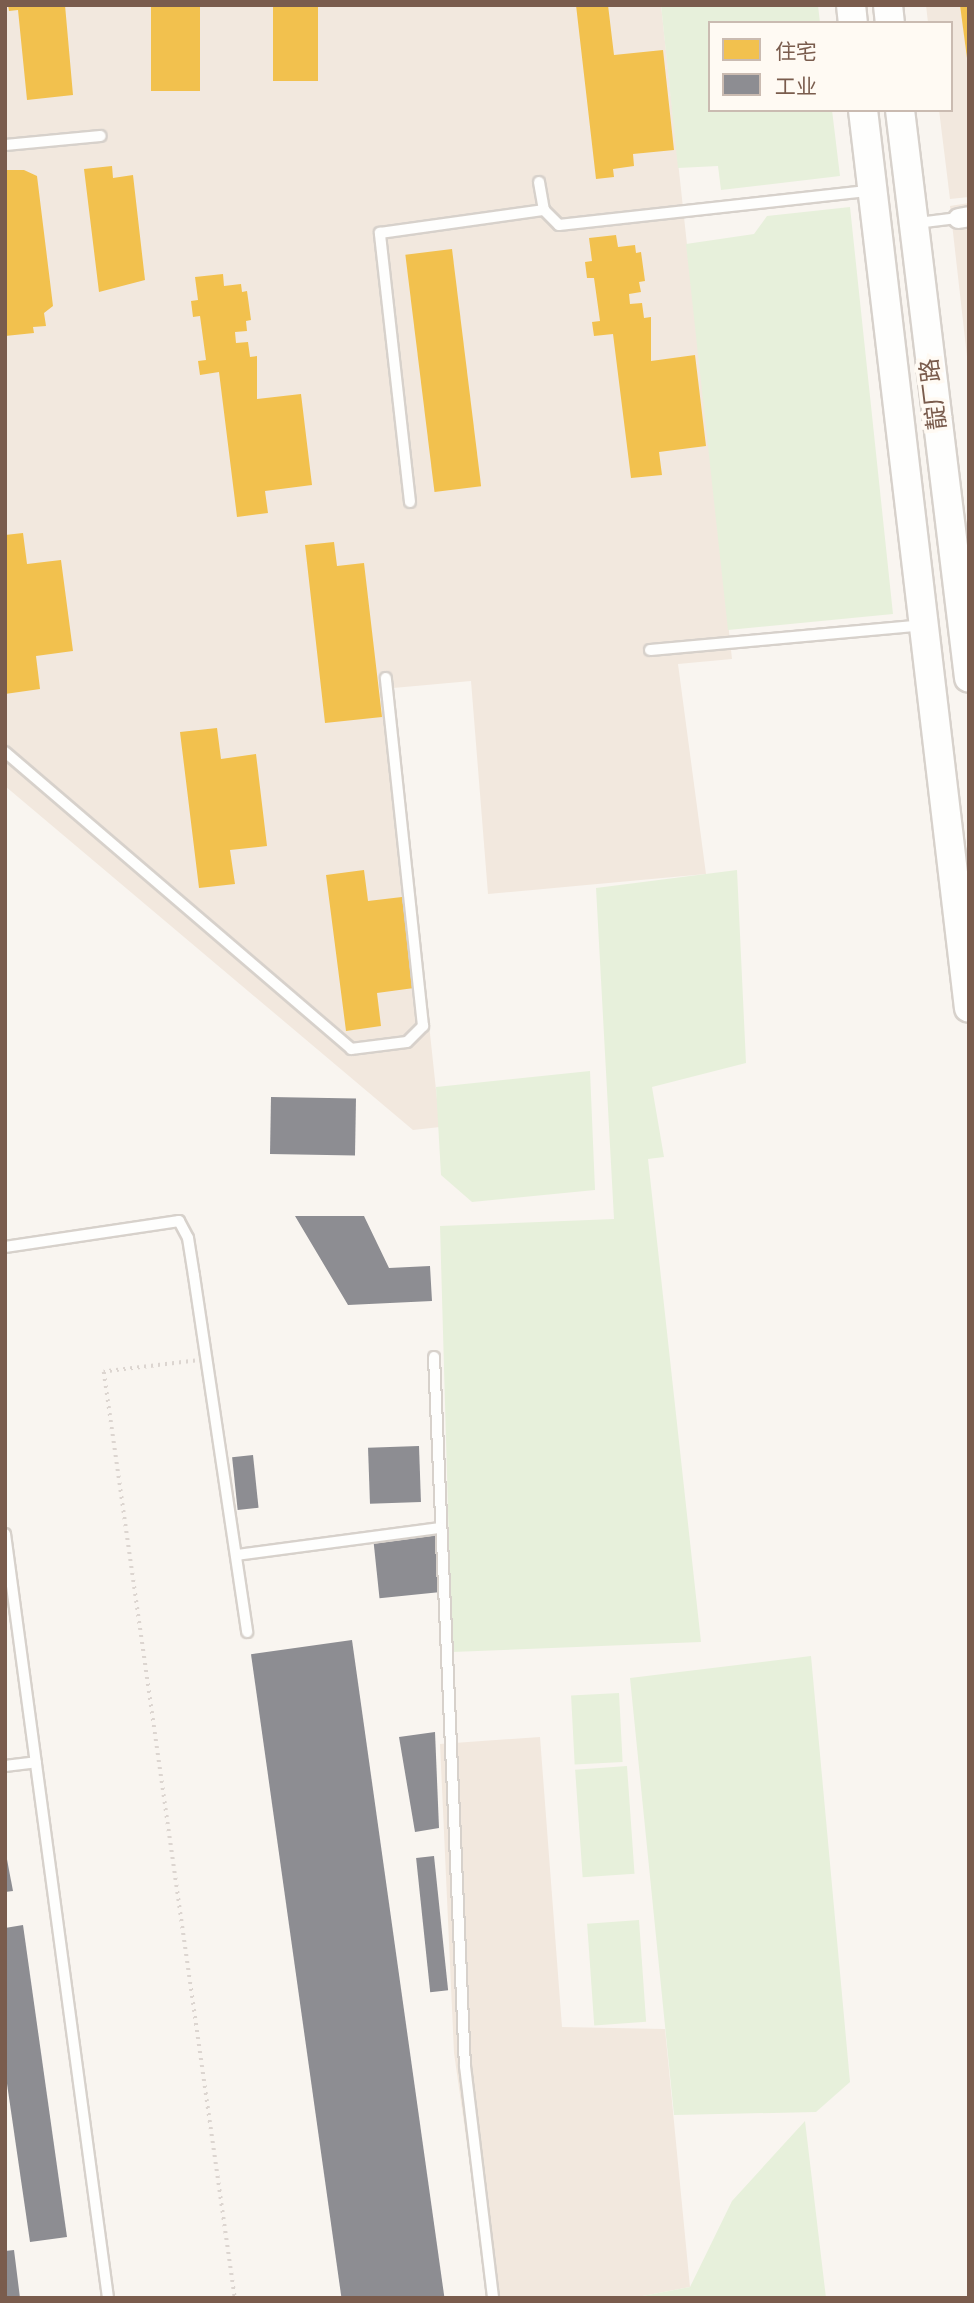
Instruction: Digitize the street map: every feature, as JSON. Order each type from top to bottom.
[{"type":"main road","points":[[863,112],[969,1008]]},
{"type":"main road","name":"靛厂路","points":[[900,112],[913,224],[960,530],[969,678]]},
{"type":"lane","points":[[5,145],[101,136]]},
{"type":"lane","points":[[539,182],[544,209],[559,225],[873,191]]},
{"type":"lane","points":[[410,502],[380,233],[544,209]]},
{"type":"lane","points":[[913,224],[963,217]]},
{"type":"lane","points":[[650,650],[924,625]]},
{"type":"lane","points":[[5,752],[351,1049],[407,1042],[423,1026],[386,678]]},
{"type":"lane","points":[[5,1247],[179,1221],[188,1238],[247,1632]]},
{"type":"lane","points":[[433,1357],[465,2066],[493,2298]]},
{"type":"lane","points":[[237,1555],[439,1528]]},
{"type":"lane","points":[[5,1534],[108,2298]]},
{"type":"lane","points":[[5,1766],[37,1762]]},
{"type":"path","points":[[207,1359],[104,1372],[235,2298]]},
{"type":"shaded area","points":[[5,5],[661,5],[732,659],[678,664],[706,874],[488,894],[471,681],[393,688],[440,1127],[413,1130],[5,786]]},
{"type":"shaded area","points":[[926,5],[969,5],[969,197],[950,199],[939,112],[953,112],[953,21],[928,21]]},
{"type":"shaded area","points":[[969,203],[969,374],[950,206]]},
{"type":"shaded area","points":[[540,1737],[562,2027],[665,2029],[690,2287],[632,2298],[489,2298],[454,2053],[440,1744]]},
{"type":"green space","points":[[661,5],[818,5],[820,21],[708,21],[708,112],[832,112],[840,176],[721,190],[718,166],[678,168]]},
{"type":"green space","points":[[850,207],[893,614],[728,630],[686,244],[754,234],[767,216]]},
{"type":"green space","points":[[737,870],[746,1063],[652,1087],[664,1157],[648,1159],[701,1642],[452,1652],[440,1226],[614,1219],[596,888]]},
{"type":"green space","points":[[590,1071],[595,1190],[472,1202],[441,1175],[436,1087]]},
{"type":"green space","points":[[811,1656],[850,2082],[816,2112],[674,2115],[630,1678]]},
{"type":"green space","points":[[619,1693],[623,1762],[575,1764],[571,1696]]},
{"type":"green space","points":[[627,1766],[635,1874],[583,1877],[575,1770]]},
{"type":"green space","points":[[639,1920],[646,2022],[594,2025],[587,1924]]},
{"type":"green space","points":[[805,2121],[826,2298],[632,2298],[690,2287],[732,2201]]},
{"type":"building: 住宅","points":[[8,5],[65,5],[73,95],[27,100],[18,10],[9,11]]},
{"type":"building: 住宅","points":[[151,5],[200,5],[200,91],[151,91]]},
{"type":"building: 住宅","points":[[273,5],[318,5],[318,81],[273,81]]},
{"type":"building: 住宅","points":[[576,5],[608,5],[614,55],[663,50],[674,150],[633,154],[634,166],[613,169],[614,177],[596,179]]},
{"type":"building: 住宅","points":[[960,5],[969,5],[969,58],[967,58]]},
{"type":"building: 住宅","points":[[112,166],[113,178],[133,175],[145,280],[99,292],[84,169]]},
{"type":"building: 住宅","points":[[5,170],[24,170],[37,176],[53,306],[44,313],[46,326],[33,327],[34,333],[5,336]]},
{"type":"building: 住宅","points":[[616,235],[618,247],[635,245],[636,253],[641,252],[645,281],[639,282],[641,292],[629,294],[630,304],[642,303],[644,318],[651,317],[651,361],[695,355],[706,446],[659,452],[662,475],[631,478],[613,334],[594,336],[592,322],[600,321],[594,278],[587,278],[585,262],[592,261],[589,238]]},
{"type":"building: 住宅","points":[[452,249],[481,486],[434,492],[405,255]]},
{"type":"building: 住宅","points":[[223,274],[224,286],[241,284],[242,292],[247,291],[251,320],[246,321],[247,331],[235,332],[236,343],[248,342],[250,357],[257,356],[257,399],[301,394],[312,485],[265,491],[268,513],[237,517],[219,372],[200,375],[198,361],[206,360],[200,316],[193,317],[191,301],[198,300],[195,277]]},
{"type":"building: 住宅","points":[[23,533],[27,564],[61,560],[73,651],[36,656],[40,689],[5,694],[5,535]]},
{"type":"building: 住宅","points":[[334,542],[337,566],[364,563],[382,717],[325,723],[305,545]]},
{"type":"building: 住宅","points":[[217,728],[221,759],[256,754],[267,846],[230,850],[235,884],[199,888],[180,732]]},
{"type":"building: 住宅","points":[[364,870],[368,901],[402,897],[414,988],[377,993],[381,1026],[346,1031],[326,875]]},
{"type":"building: 工业","points":[[271,1097],[356,1098],[355,1155],[270,1154]]},
{"type":"building: 工业","points":[[295,1216],[364,1216],[389,1268],[430,1266],[432,1301],[348,1305]]},
{"type":"building: 工业","points":[[419,1446],[421,1502],[370,1504],[368,1448]]},
{"type":"building: 工业","points":[[253,1455],[259,1508],[238,1510],[232,1457]]},
{"type":"building: 工业","points":[[437,1533],[443,1592],[380,1598],[373,1540]]},
{"type":"building: 工业","points":[[352,1640],[444,2298],[341,2298],[251,1654]]},
{"type":"building: 工业","points":[[435,1732],[439,1828],[415,1832],[399,1737]]},
{"type":"building: 工业","points":[[5,1849],[13,1891],[5,1892]]},
{"type":"building: 工业","points":[[434,1856],[448,1990],[430,1992],[416,1858]]},
{"type":"building: 工业","points":[[23,1925],[67,2237],[30,2242],[5,2070],[5,1928]]},
{"type":"building: 工业","points":[[14,2250],[20,2298],[5,2298],[5,2251]]}]
